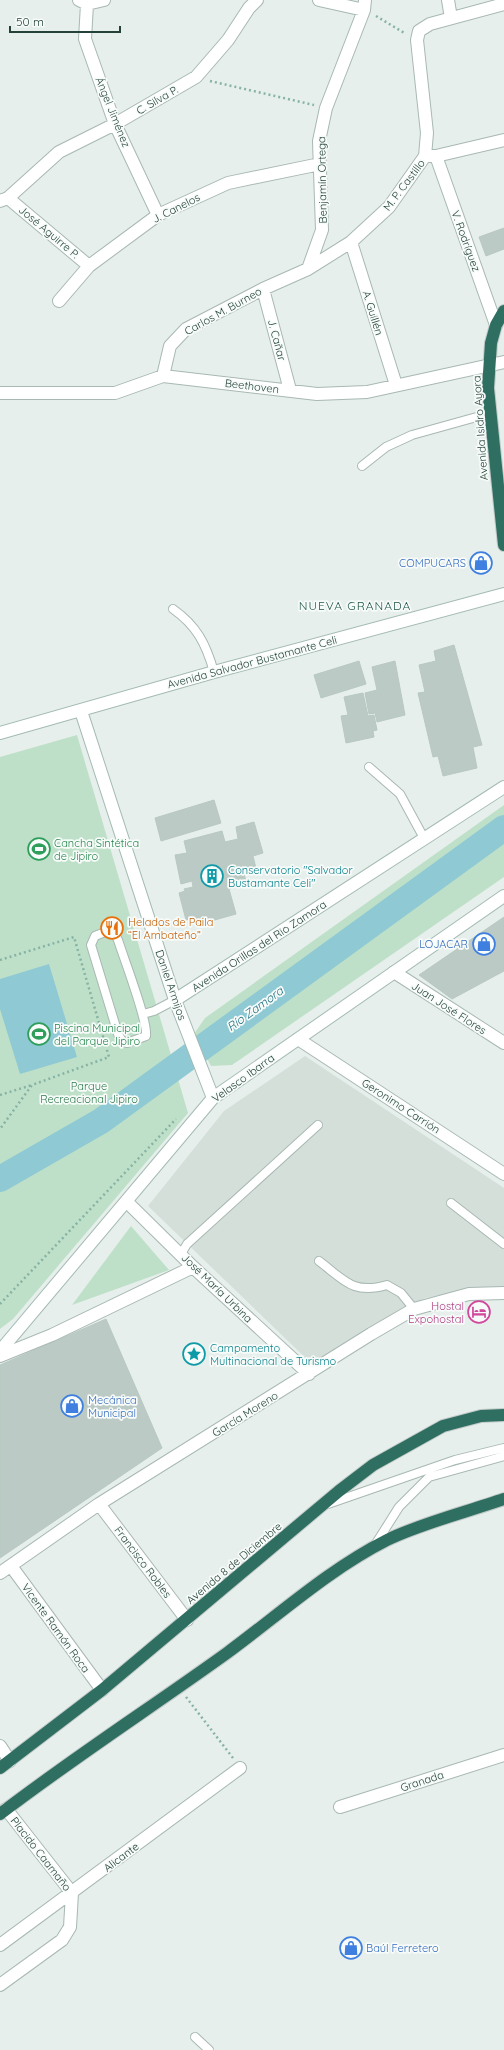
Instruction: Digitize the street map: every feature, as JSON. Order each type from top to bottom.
[{"type":"highway","name":"Avenida Isidro Ayora","points":[[504,311],[496,325],[491,343],[488,388],[491,413],[499,450],[504,545]]},
{"type":"highway","name":"Avenida 8 de Diciembre","points":[[0,1768],[102,1690],[321,1506],[373,1465],[443,1426],[481,1416],[504,1415]]},
{"type":"highway","points":[[3,1812],[178,1688],[312,1587],[357,1556],[412,1530],[504,1499]]},
{"type":"street","points":[[83,2],[104,0]]},
{"type":"street","points":[[196,78],[228,40],[249,8],[257,0]]},
{"type":"street","points":[[319,0],[365,5]]},
{"type":"street","points":[[448,0],[451,18]]},
{"type":"street","name":"Ángel Jiménez","points":[[83,2],[85,39],[115,124],[158,215]]},
{"type":"street","points":[[417,40],[419,31],[423,27],[504,4]]},
{"type":"street","name":"Benjamín Ortega","points":[[308,269],[322,230],[319,142],[326,108],[365,5]]},
{"type":"street","name":"M. P. Castillo","points":[[308,269],[351,242],[389,207],[430,156],[417,40]]},
{"type":"street","name":"C. Silva P.","points":[[4,199],[59,152],[115,124],[196,78]]},
{"type":"street","points":[[430,156],[504,140]]},
{"type":"street","name":"V. Rodríguez","points":[[430,156],[496,325]]},
{"type":"street","name":"J. Canelos","points":[[59,302],[89,266],[158,215],[228,183],[320,164]]},
{"type":"street","name":"José Aguirre P.","points":[[4,199],[89,266]]},
{"type":"street","name":"A. Guillén","points":[[351,242],[396,385]]},
{"type":"street","name":"Carlos M. Burneo","points":[[163,376],[170,346],[186,329],[263,289],[308,269]]},
{"type":"street","name":"J. Cañar","points":[[263,289],[290,390]]},
{"type":"street","name":"Beethoven","points":[[0,393],[115,393],[163,376],[316,394],[367,392],[489,364],[504,362]]},
{"type":"street","name":"Avenida Salvador Bustamante Celi","points":[[0,733],[214,672],[504,594]]},
{"type":"street","name":"Daniel Armijos","points":[[81,711],[175,1000],[213,1098]]},
{"type":"street","name":"Avenida Orillas del Rio Zamora","points":[[175,1000],[425,840],[504,787]]},
{"type":"street","name":"Velasco Ibarra","points":[[0,1350],[127,1202],[213,1098],[504,896]]},
{"type":"street","name":"Juan José Flores","points":[[394,972],[504,1043]]},
{"type":"street","name":"Geronimo Carrión","points":[[298,1039],[504,1174]]},
{"type":"street","name":"José María Urbina","points":[[127,1202],[181,1254],[192,1267],[309,1374]]},
{"type":"street","points":[[0,1356],[52,1335],[192,1267]]},
{"type":"street","name":"García Moreno","points":[[0,1573],[99,1504],[309,1374],[370,1334],[414,1309],[469,1294],[504,1293]]},
{"type":"street","name":"Francisco Robles","points":[[99,1504],[187,1620]]},
{"type":"street","name":"Vicente Ramón Roca","points":[[11,1566],[102,1690]]},
{"type":"street","points":[[0,1746],[10,1761]]},
{"type":"street","name":"Granada","points":[[340,1807],[504,1755]]},
{"type":"street","name":"Alicante","points":[[0,1945],[240,1768]]},
{"type":"street","name":"Placido Caamaño","points":[[0,1985],[62,1940],[70,1927],[72,1893],[3,1812]]},
{"type":"lane","points":[[362,466],[386,447],[412,435],[491,413]]},
{"type":"lane","points":[[173,609],[188,620],[197,631],[208,651],[214,672]]},
{"type":"lane","points":[[369,767],[400,794],[425,840]]},
{"type":"lane","points":[[110,930],[115,934],[143,1014],[146,1036],[127,1043],[122,1041],[91,945],[95,936],[110,930]]},
{"type":"lane","points":[[143,1014],[154,1011],[175,1000]]},
{"type":"lane","points":[[181,1254],[187,1244],[318,1125]]},
{"type":"lane","points":[[451,1203],[504,1244]]},
{"type":"lane","points":[[319,1261],[356,1288],[374,1289],[387,1285],[401,1293],[414,1309]]},
{"type":"lane","points":[[321,1506],[455,1460],[504,1448]]},
{"type":"lane","points":[[373,1548],[399,1507],[429,1477],[504,1456]]},
{"type":"lane","points":[[196,2037],[209,2050]]},
{"type":"path","points":[[365,5],[417,40]]},
{"type":"path","points":[[196,78],[326,108]]},
{"type":"path","points":[[0,960],[74,938],[109,1057],[0,1095]]},
{"type":"path","points":[[0,1128],[32,1085]]},
{"type":"path","points":[[0,1304],[181,1114]]},
{"type":"path","points":[[178,1688],[240,1768]]},
{"type":"shaded area","points":[[305,1056],[504,1188],[504,1291],[472,1289],[425,1298],[315,1367],[148,1206],[224,1111]]},
{"type":"green space","name":"Parque Recreacional Jipiro","points":[[77,735],[188,1113],[13,1319],[0,1329],[0,757]]},
{"type":"green space","points":[[504,805],[504,877],[232,1065],[211,1066],[194,1034],[205,1018]]},
{"type":"green space","points":[[131,1226],[169,1270],[72,1305]]},
{"type":"water","name":"Piscina Municipal del Parque Jipiro","points":[[49,964],[77,1057],[20,1074],[0,1009],[0,979]]},
{"type":"building","points":[[504,228],[504,249],[486,256],[479,237]]},
{"type":"building","points":[[454,645],[482,745],[473,747],[477,768],[443,776],[438,756],[433,757],[418,693],[425,692],[419,665],[436,661],[434,651]]},
{"type":"building","points":[[359,661],[366,684],[321,698],[314,675]]},
{"type":"building","points":[[395,661],[405,715],[377,722],[375,713],[369,714],[365,693],[377,690],[372,667]]},
{"type":"building","points":[[363,693],[368,716],[374,715],[377,730],[373,731],[374,737],[346,743],[341,716],[348,715],[344,697]]},
{"type":"building","points":[[214,800],[221,823],[161,841],[155,818]]},
{"type":"building","name":"Conservatorio \"Salvador Bustamante Celi\"","points":[[254,822],[263,853],[253,856],[256,868],[243,871],[247,884],[229,889],[236,914],[197,925],[194,918],[186,920],[179,893],[185,891],[184,889],[193,887],[192,881],[181,884],[175,855],[187,853],[184,841],[222,831],[225,842],[238,839],[236,827]]},
{"type":"building","name":"LOJACAR","points":[[504,917],[504,971],[452,999],[419,975]]},
{"type":"building","name":"Mecánica Municipal","points":[[106,1319],[162,1448],[0,1558],[0,1365]]},
{"type":"waterway","name":"Río Zamora","points":[[0,1179],[101,1121],[504,828]]},
{"type":"place","name":"COMPUCARS","points":[[481,563]]},
{"type":"place","name":"Cancha Sintética de Jipiro","points":[[39,849]]},
{"type":"place","name":"Conservatorio \"Salvador Bustamante Celi\"","points":[[212,876]]},
{"type":"place","name":"Helados de Paila “El Ambateño”","points":[[112,928]]},
{"type":"place","name":"LOJACAR","points":[[484,944]]},
{"type":"place","name":"Piscina Municipal del Parque Jipiro","points":[[39,1034]]},
{"type":"place","name":"Hostal Expohostal","points":[[479,1312]]},
{"type":"place","name":"Campamento Multinacional de Turismo","points":[[194,1354]]},
{"type":"place","name":"Mecánica Municipal","points":[[72,1406]]},
{"type":"place","name":"Baúl Ferretero","points":[[351,1948]]},
{"type":"district","name":"NUEVA GRANADA","points":[[355,606]]}]
